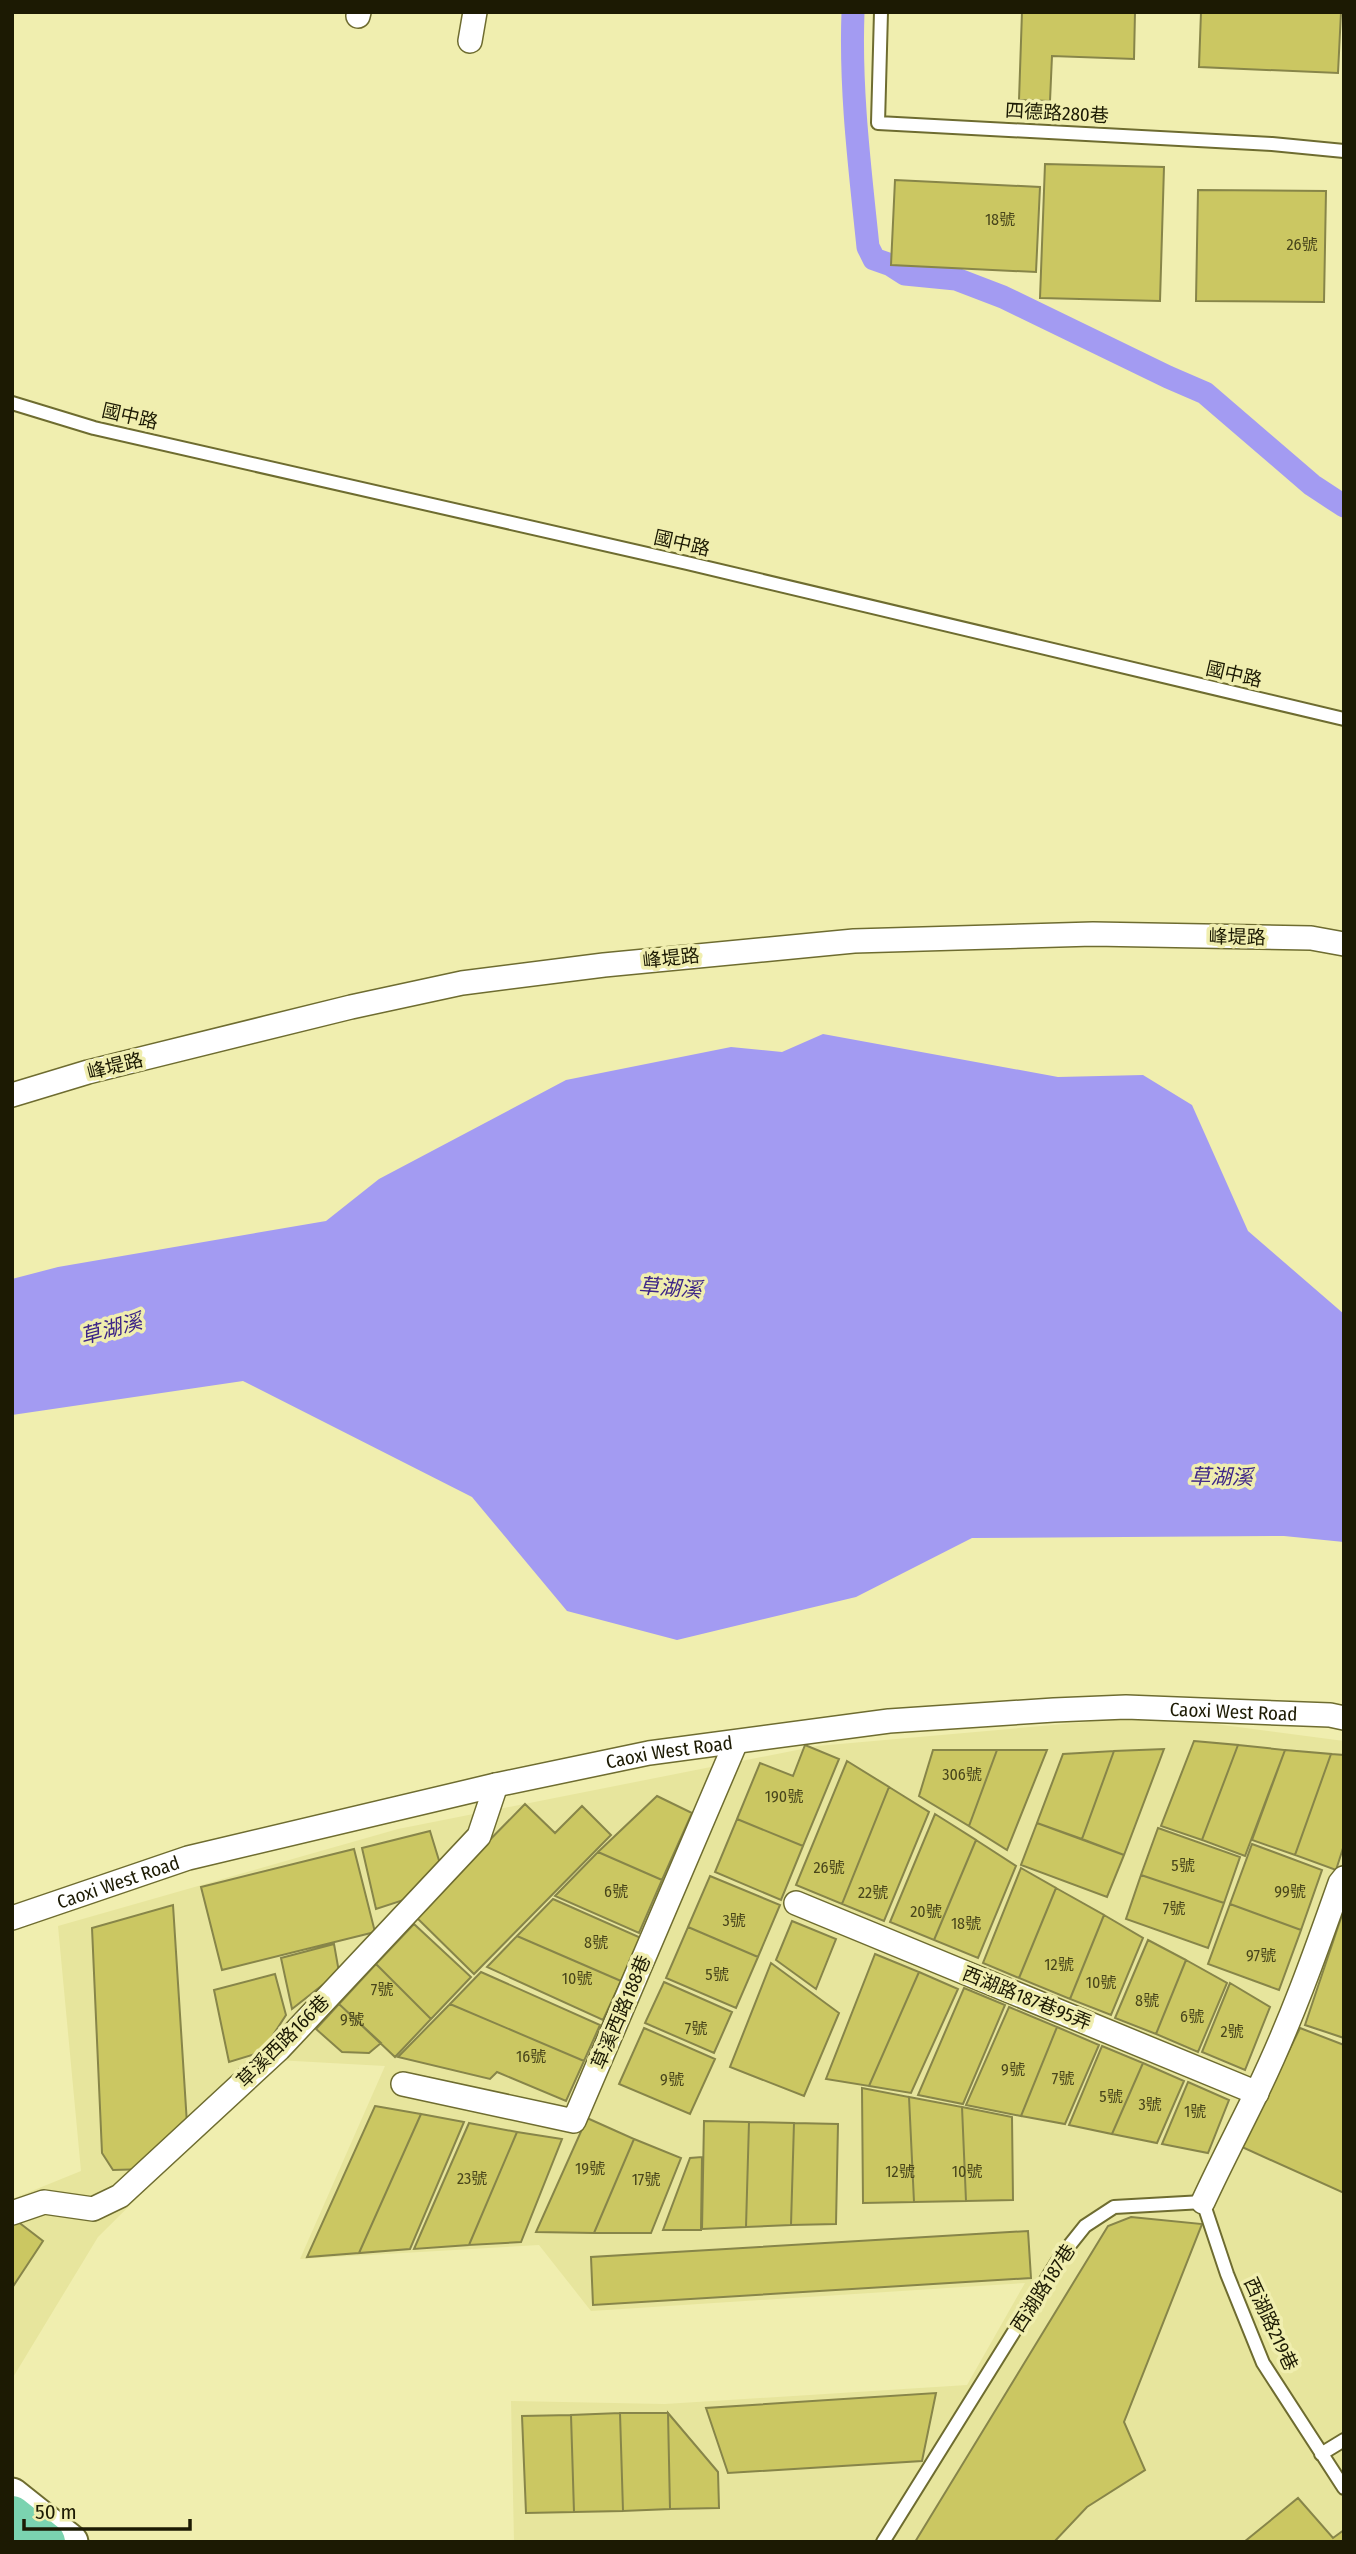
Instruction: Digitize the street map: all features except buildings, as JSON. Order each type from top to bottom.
[{"type":"highway","points":[[12,2515],[46,2542]]},
{"type":"street","points":[[470,41],[475,12]]},
{"type":"street","name":"峰堤路","points":[[12,1095],[88,1072],[351,1007],[462,983],[604,965],[854,941],[1093,934],[1311,939],[1344,944]]},
{"type":"street","name":"Caoxi West Road","points":[[12,1918],[188,1858],[496,1785],[649,1753],[889,1721],[1054,1710],[1126,1707],[1330,1715],[1344,1718]]},
{"type":"street","name":"草溪西路188巷","points":[[403,2084],[574,2121],[736,1742]]},
{"type":"street","name":"草溪西路166巷","points":[[12,2213],[44,2202],[93,2209],[120,2196],[279,2049],[479,1836],[496,1785]]},
{"type":"street","points":[[1203,2202],[1257,2093],[1302,1991],[1344,1878]]},
{"type":"street","name":"西湖路187巷95弄","points":[[796,1903],[1257,2093]]},
{"type":"street","points":[[12,2495],[71,2542]]},
{"type":"lane","name":"四德路280巷","points":[[881,12],[878,122],[1272,144],[1344,151]]},
{"type":"lane","name":"國中路","points":[[12,402],[94,428],[687,563],[1344,719]]},
{"type":"lane","name":"西湖路219巷","points":[[1203,2202],[1227,2274],[1263,2363],[1344,2488]]},
{"type":"lane","name":"西湖路187巷","points":[[883,2542],[1061,2256],[1085,2226],[1114,2207],[1203,2202]]},
{"type":"lane","points":[[1321,2454],[1344,2440]]},
{"type":"shaded area","points":[[1155,1716],[1344,1741],[1344,2542],[514,2542],[511,2401],[665,2404],[967,2385],[1025,2283],[591,2311],[539,2245],[300,2259],[385,2066],[276,2060],[98,2237],[12,2379],[12,2199],[81,2171],[58,1926],[398,1829],[817,1746]]},
{"type":"water","name":"草湖溪","points":[[823,1034],[1058,1077],[1143,1075],[1192,1105],[1248,1231],[1344,1314],[1344,1542],[1284,1536],[972,1538],[856,1597],[677,1640],[567,1611],[472,1497],[243,1381],[12,1415],[12,1279],[58,1267],[326,1221],[379,1179],[566,1080],[731,1047],[782,1052]]},
{"type":"waterway","points":[[853,12],[856,130],[868,247],[874,259],[905,274],[956,279],[1003,297],[1205,393],[1312,485],[1344,506]]}]
